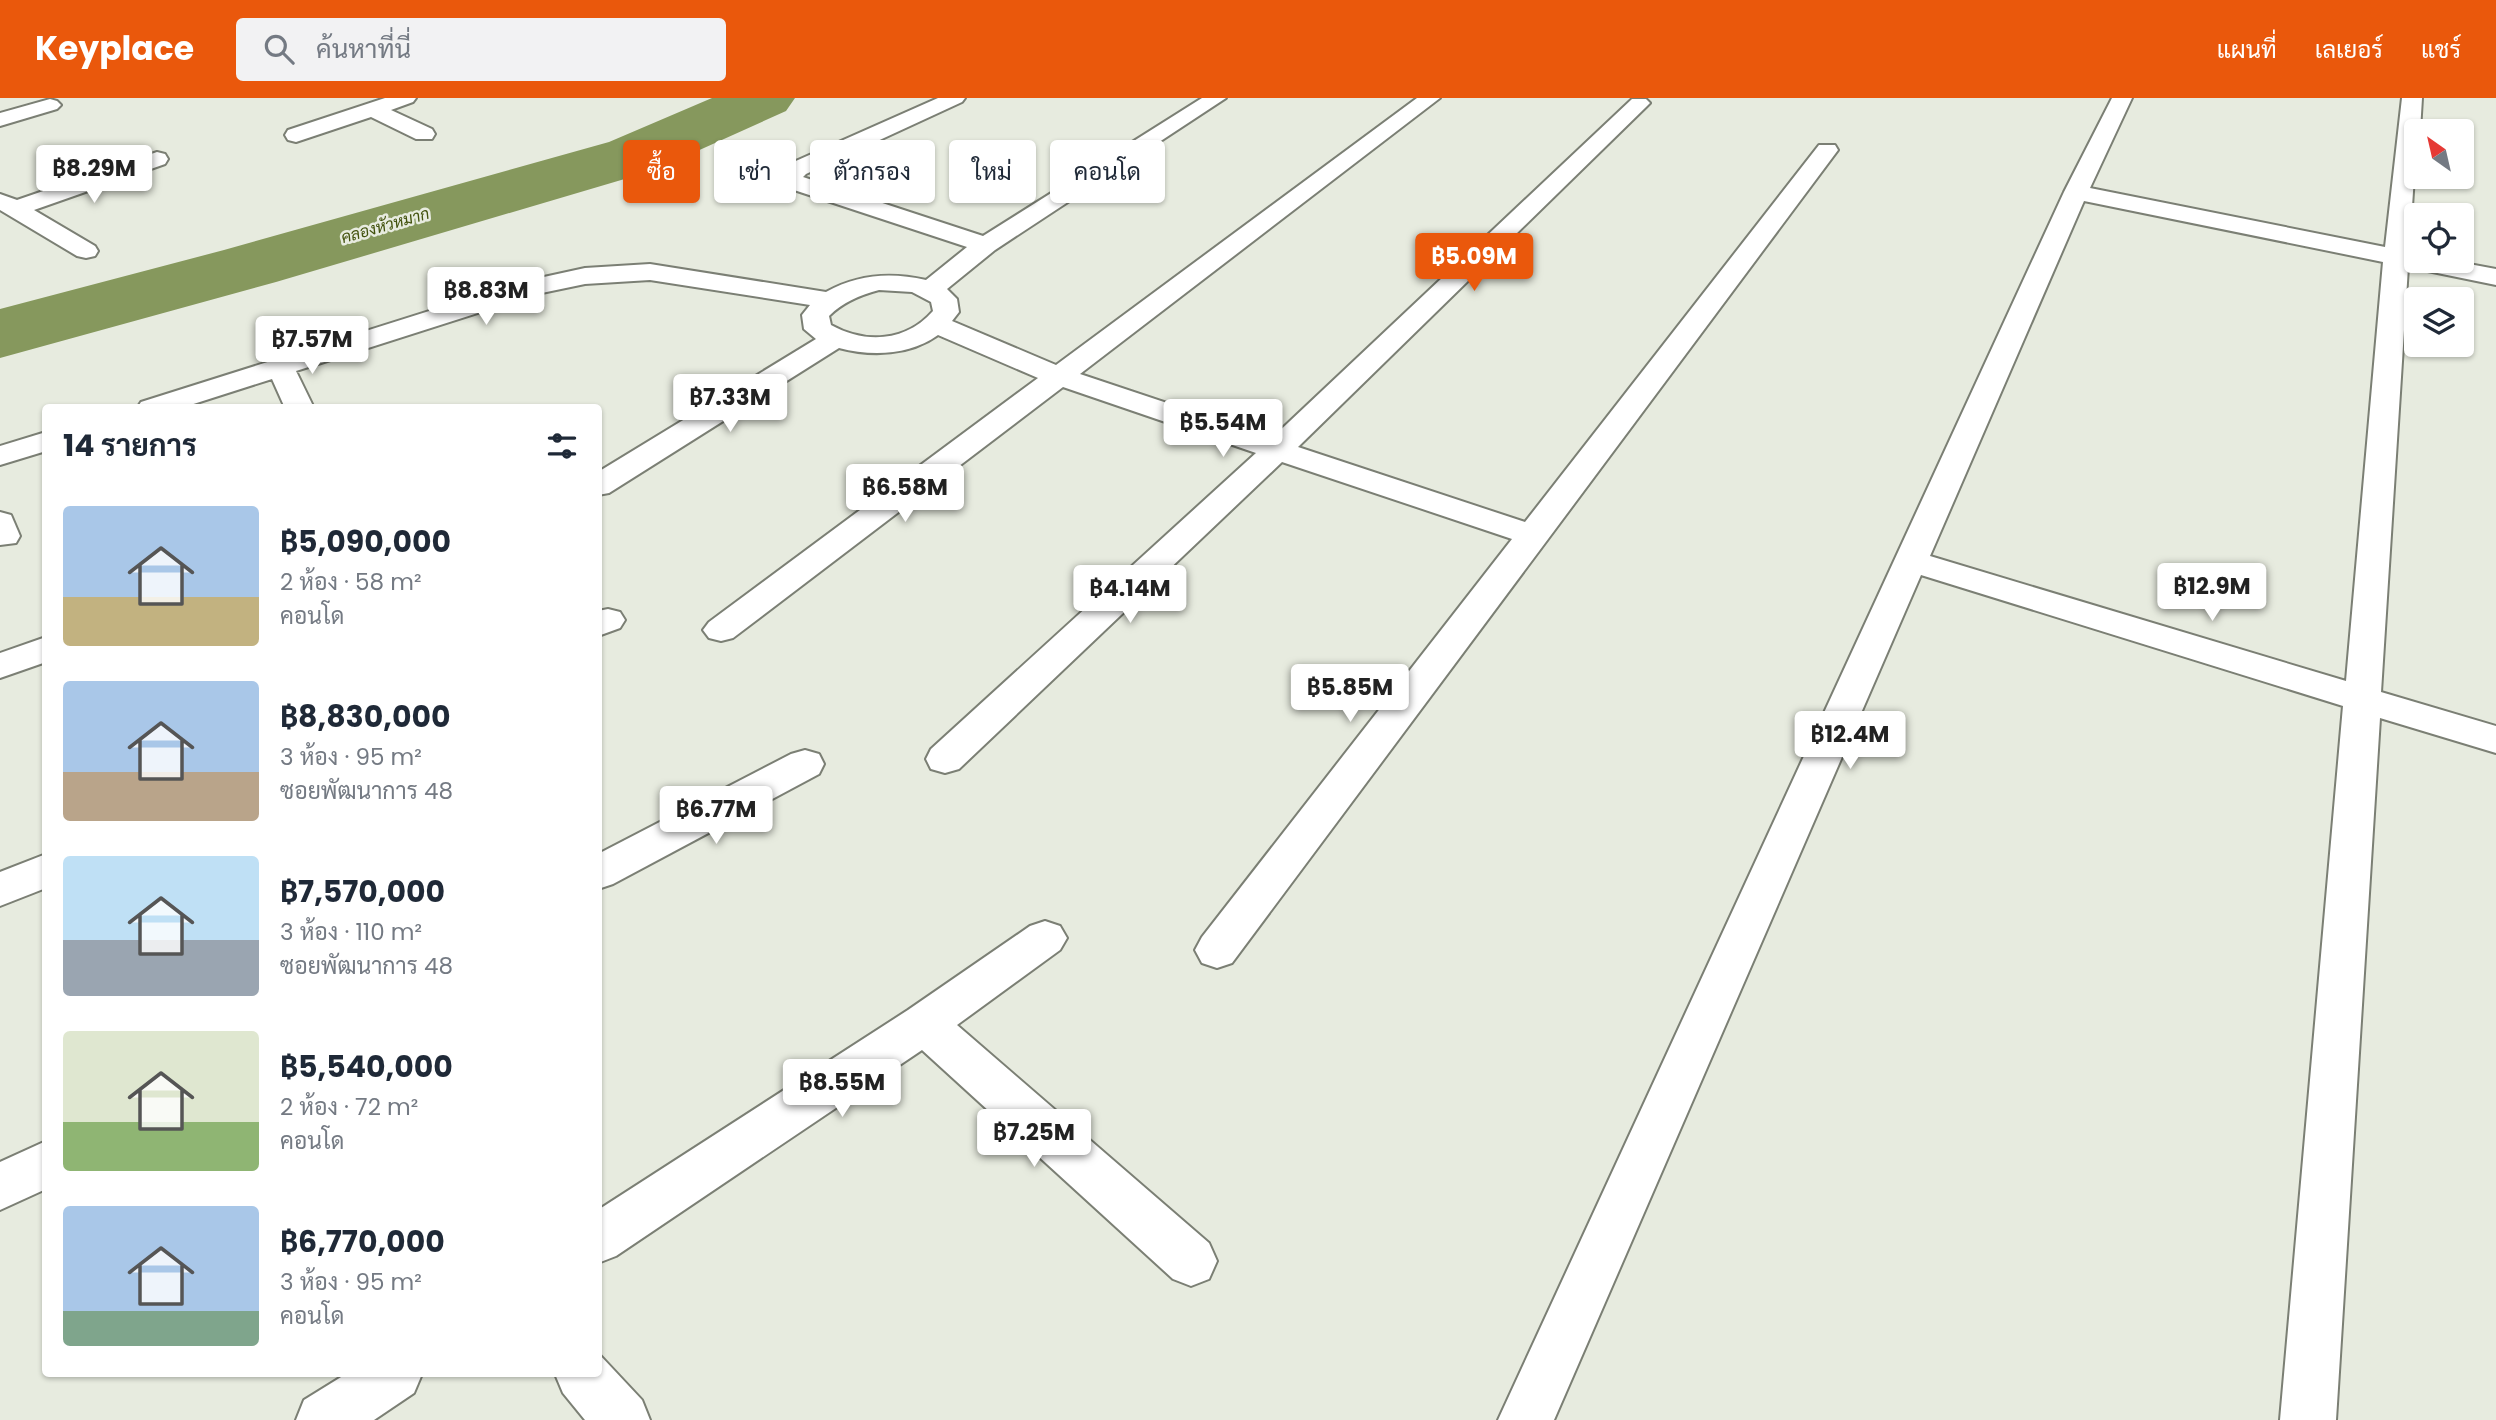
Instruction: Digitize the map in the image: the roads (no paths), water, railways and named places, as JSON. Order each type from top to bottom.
[{"type":"street","points":[[296,135],[406,98]]},
{"type":"street","points":[[955,98],[797,169],[792,177],[796,183],[986,245]]},
{"type":"street","points":[[932,289],[963,261],[986,245],[1216,98]]},
{"type":"street","points":[[721,630],[1430,98]]},
{"type":"street","points":[[1526,1420],[2076,192],[2122,98]]},
{"type":"street","points":[[2308,1420],[2396,257],[2412,98]]},
{"type":"street","points":[[945,759],[1277,450],[1639,103]]},
{"type":"street","points":[[0,120],[50,105]]},
{"type":"street","points":[[373,110],[424,134]]},
{"type":"street","points":[[1217,950],[1827,150]]},
{"type":"street","points":[[11,213],[158,159]]},
{"type":"street","points":[[2076,192],[2496,276]]},
{"type":"street","points":[[11,213],[86,251]]},
{"type":"street","points":[[164,404],[530,288],[586,276],[650,272],[827,300]]},
{"type":"street","points":[[878,282],[909,283],[932,289],[944,299],[946,312],[938,325],[917,337],[889,345],[859,346],[834,340],[818,329],[815,315],[827,300],[850,289],[878,282]]},
{"type":"street","points":[[938,325],[1057,376],[1531,535]]},
{"type":"street","points":[[602,484],[834,340]]},
{"type":"street","points":[[280,367],[297,404]]},
{"type":"street","points":[[0,456],[42,442]]},
{"type":"street","points":[[1911,561],[2496,740]]},
{"type":"street","points":[[0,666],[42,650]]},
{"type":"street","points":[[602,871],[806,764]]},
{"type":"street","points":[[0,890],[42,872]]},
{"type":"street","points":[[602,1236],[924,1024],[1045,938]]},
{"type":"street","points":[[924,1024],[1191,1261]]},
{"type":"street","points":[[0,1187],[42,1165]]},
{"type":"street","points":[[324,1420],[390,1377]]},
{"type":"street","points":[[585,1377],[622,1420]]},
{"type":"waterway","name":"คลองหัวหมาก","points":[[0,334],[250,266],[632,156],[764,98]]}]
